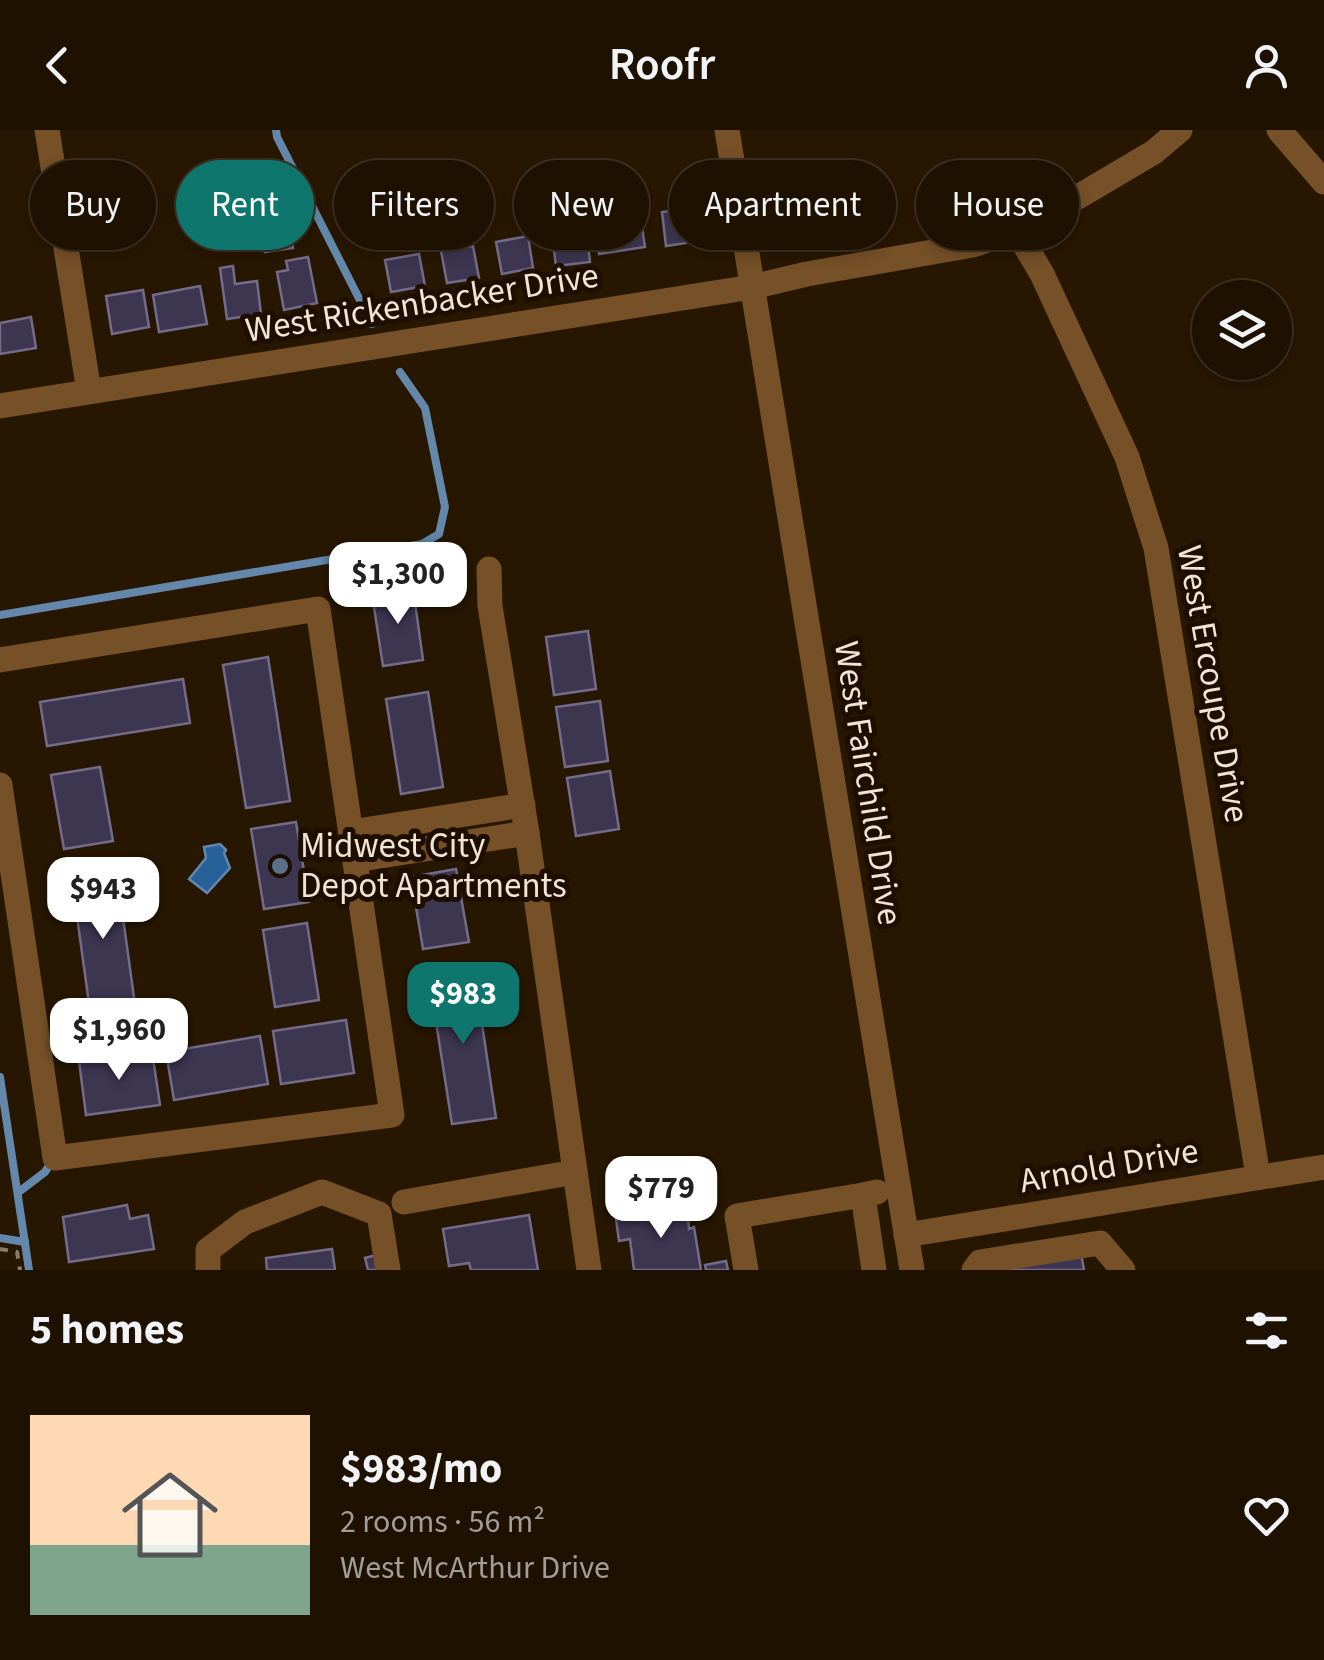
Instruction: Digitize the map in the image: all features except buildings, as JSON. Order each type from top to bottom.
[{"type":"street","points":[[47,130],[88,391]]},
{"type":"street","name":"West Fairchild Drive","points":[[726,130],[910,1270]]},
{"type":"street","name":"West Rickenbacker Drive","points":[[1079,194],[1154,152],[1180,130]]},
{"type":"street","points":[[1279,130],[1324,182]]},
{"type":"street","name":"West Rickenbacker Drive","points":[[0,406],[752,287],[944,250]]},
{"type":"street","name":"West Ercoupe Drive","points":[[1028,250],[1127,457],[1156,548],[1258,1176]]},
{"type":"street","points":[[489,569],[490,606],[527,833],[589,1270]]},
{"type":"street","points":[[0,660],[318,609],[392,1115],[55,1158],[0,786]]},
{"type":"street","points":[[351,832],[522,805]]},
{"type":"street","points":[[355,860],[527,833]]},
{"type":"street","name":"Arnold Drive","points":[[906,1234],[1324,1167]]},
{"type":"street","points":[[404,1202],[575,1172]]},
{"type":"street","points":[[746,1270],[737,1216],[898,1188]]},
{"type":"street","points":[[208,1270],[208,1250],[246,1222],[322,1192],[379,1214],[388,1270]]},
{"type":"street","points":[[863,1195],[874,1270]]},
{"type":"street","points":[[974,1270],[980,1262],[1100,1243],[1123,1270]]},
{"type":"path","points":[[0,1248],[17,1252],[20,1270]]},
{"type":"water","points":[[220,844],[226,850],[230,868],[207,893],[189,879],[206,858],[204,847]]},
{"type":"waterway","points":[[276,130],[372,324]]},
{"type":"waterway","points":[[0,615],[422,544],[439,534],[445,507],[425,408],[400,372]]},
{"type":"waterway","points":[[0,1077],[29,1270]]},
{"type":"waterway","points":[[20,1191],[45,1172],[52,1161]]},
{"type":"waterway","points":[[0,1238],[25,1242]]},
{"type":"place","name":"Midwest City Depot Apartments","points":[[280,866]]}]
